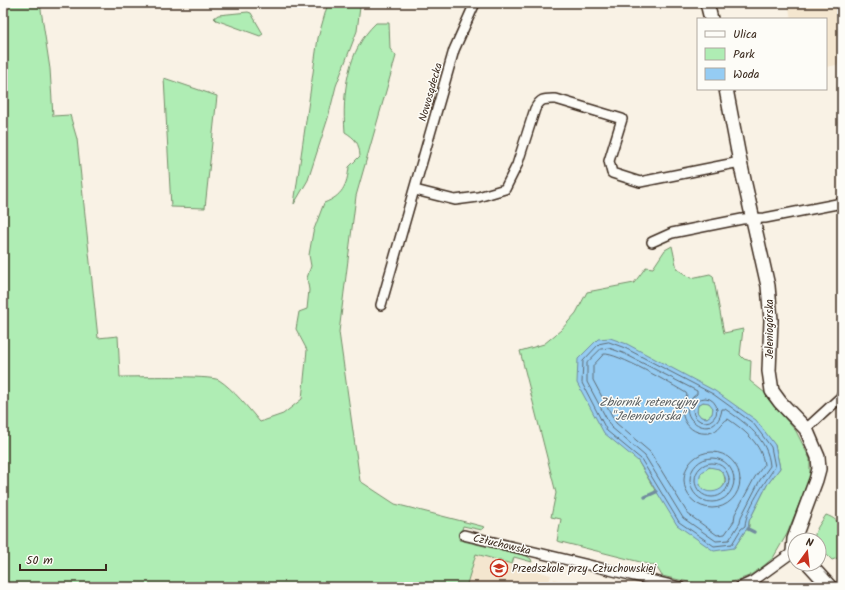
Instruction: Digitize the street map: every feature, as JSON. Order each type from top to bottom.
[{"type":"street","name":"Nowosądecka","points":[[381,305],[454,50],[476,3]]},
{"type":"street","points":[[707,3],[711,18]]},
{"type":"street","name":"Jeleniogórska","points":[[726,90],[770,300],[772,320],[769,371],[772,391],[780,402],[806,429],[818,457],[819,469],[816,480],[797,532]]},
{"type":"street","points":[[415,190],[455,200],[478,197],[505,189],[516,165],[535,108],[539,102],[545,99],[556,99],[622,118],[609,161],[612,173],[640,182],[740,162]]},
{"type":"street","points":[[652,242],[672,233],[746,218],[765,218],[842,203]]},
{"type":"street","points":[[806,429],[842,396]]},
{"type":"street","name":"Człuchowska","points":[[464,535],[680,587]]},
{"type":"street","points":[[740,587],[753,581],[787,557]]},
{"type":"street","points":[[816,572],[830,587]]},
{"type":"shaded area","points":[[788,3],[842,3],[842,64],[827,67],[827,18],[791,18]]},
{"type":"shaded area","name":"Przedszkole przy Człuchowskiej","points":[[475,554],[551,575],[548,587],[466,587]]},
{"type":"shaded area","points":[[554,579],[580,587],[551,587]]},
{"type":"green space","points":[[3,3],[40,3],[50,69],[53,116],[70,115],[77,139],[98,338],[118,336],[120,377],[213,378],[219,380],[235,394],[260,422],[283,414],[302,399],[307,350],[296,329],[299,312],[307,309],[309,290],[307,278],[311,266],[309,255],[313,232],[324,203],[339,194],[347,180],[349,167],[360,156],[359,148],[356,142],[345,132],[344,103],[348,73],[358,46],[366,34],[376,23],[389,23],[390,49],[396,56],[356,196],[339,332],[360,481],[395,504],[485,527],[482,530],[463,526],[459,540],[527,556],[532,562],[514,557],[512,564],[476,554],[466,587],[3,587]]},
{"type":"green space","points":[[328,3],[359,3],[360,7],[357,31],[336,86],[328,118],[308,180],[294,204],[318,38]]},
{"type":"green space","points":[[251,13],[263,34],[260,36],[214,18],[218,15]]},
{"type":"green space","points":[[164,78],[217,96],[205,208],[171,207]]},
{"type":"green space","points":[[672,246],[677,269],[691,278],[710,274],[713,276],[724,333],[743,329],[740,355],[744,359],[751,361],[750,381],[765,393],[768,399],[796,431],[810,459],[810,477],[787,534],[773,558],[749,576],[727,584],[697,584],[662,576],[656,566],[557,541],[561,519],[551,517],[556,493],[520,351],[544,344],[561,330],[576,313],[587,292],[634,283],[646,267],[653,268],[665,250]],"holes":[[[626,344],[775,445],[780,468],[767,485],[749,521],[749,527],[734,548],[656,492],[638,461]]]},
{"type":"green space","points":[[702,402],[708,402],[713,407],[711,416],[708,418],[702,418],[697,413],[697,407]]},
{"type":"green space","points":[[712,467],[721,471],[725,480],[721,489],[712,493],[703,489],[699,480],[703,471]]},
{"type":"green space","points":[[826,515],[835,520],[840,526],[842,530],[842,544],[840,557],[832,560],[827,555],[827,532],[815,532]]},
{"type":"water","name":"Zbiornik retencyjny \"Jeleniogórska\"","points":[[610,338],[627,344],[715,391],[756,420],[775,445],[780,468],[767,485],[749,521],[748,529],[745,531],[734,548],[714,551],[677,525],[638,461],[604,433],[577,383],[578,359],[598,339]],"holes":[[[703,402],[709,403],[713,408],[712,414],[707,418],[701,417],[697,412],[698,405]],[[709,467],[719,469],[725,477],[725,483],[721,488],[708,492],[703,489],[700,483],[701,473]]]},
{"type":"waterway","points":[[645,497],[656,492]]},
{"type":"waterway","points":[[748,529],[754,532]]},
{"type":"place","name":"Przedszkole przy Człuchowskiej","points":[[499,568]]}]
